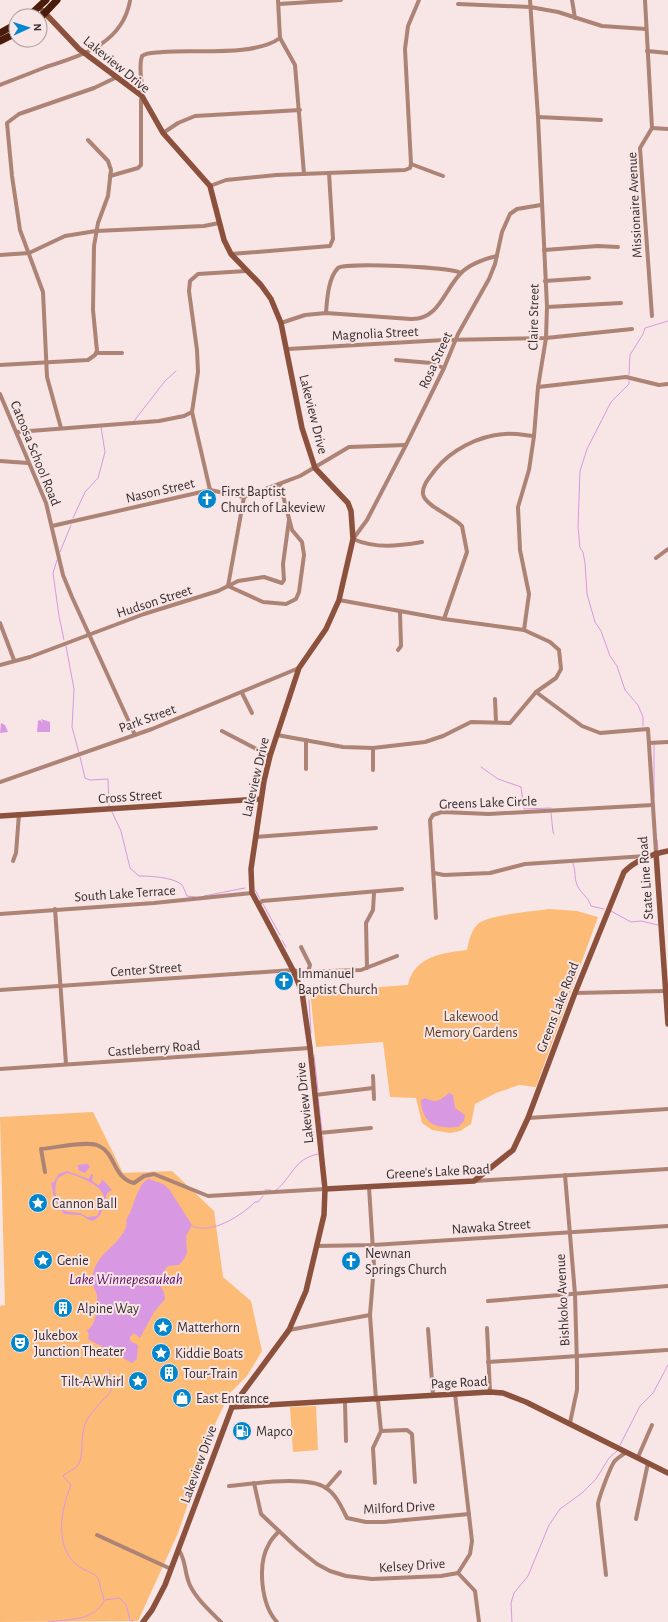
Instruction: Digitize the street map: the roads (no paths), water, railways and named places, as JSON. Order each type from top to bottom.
[{"type":"highway","points":[[40,7],[46,0]]},
{"type":"highway","points":[[48,9],[57,0]]},
{"type":"main road","name":"Lakeview Drive","points":[[48,20],[85,54],[115,78],[142,96],[163,133],[210,186],[224,240],[231,254],[261,285],[271,299],[281,323],[288,349],[302,428],[315,468],[348,503],[351,511],[353,539],[339,600],[326,629],[299,668],[270,756],[250,869],[252,893],[293,970],[302,992],[310,1048],[325,1189],[324,1214],[306,1291],[289,1330],[232,1407],[179,1550],[152,1610],[143,1622]]},
{"type":"main road","name":"Cross Street","points":[[0,816],[261,800]]},
{"type":"main road","name":"Greens Lake Road","points":[[474,1181],[513,1150],[528,1118],[575,993],[624,872],[631,865],[653,855],[668,851]]},
{"type":"main road","name":"State Line Road","points":[[653,855],[668,1024]]},
{"type":"main road","name":"Greene's Lake Road","points":[[325,1189],[474,1181]]},
{"type":"main road","name":"Page Road","points":[[232,1407],[345,1402],[433,1394],[490,1392],[513,1396],[668,1473]]},
{"type":"street","points":[[304,174],[300,110],[294,65],[280,38],[279,2],[341,0]]},
{"type":"street","points":[[210,186],[232,179],[304,174],[329,174],[335,172],[367,173],[405,170],[410,168],[405,49],[408,26],[419,0]]},
{"type":"street","name":"Claire Street","points":[[524,630],[529,594],[520,550],[518,506],[529,470],[534,436],[538,387],[546,338],[538,117],[530,0]]},
{"type":"street","points":[[572,0],[575,18]]},
{"type":"street","points":[[645,0],[652,128],[668,129]]},
{"type":"street","points":[[0,85],[85,54],[110,38],[126,16],[130,1]]},
{"type":"street","points":[[458,4],[530,7],[558,12],[610,27],[646,29]]},
{"type":"street","points":[[110,176],[138,168],[141,165],[142,96],[140,60],[144,54],[193,50],[243,49],[269,44],[280,38]]},
{"type":"street","points":[[647,51],[668,53]]},
{"type":"street","points":[[61,428],[47,377],[44,303],[40,281],[20,230],[12,176],[7,123],[11,118],[94,88],[115,78]]},
{"type":"street","points":[[163,133],[178,123],[195,116],[300,110]]},
{"type":"street","points":[[538,117],[601,120]]},
{"type":"street","name":"Missionaire Avenue","points":[[652,128],[640,148],[652,316]]},
{"type":"street","points":[[0,365],[46,361],[88,360],[96,353],[93,285],[96,232],[105,206],[112,170],[108,161],[88,140]]},
{"type":"street","points":[[411,164],[444,176]]},
{"type":"street","points":[[231,254],[330,246],[333,239],[329,174]]},
{"type":"street","name":"Rosa Street","points":[[353,539],[367,520],[444,368],[456,339],[489,279],[497,256],[502,232],[510,214],[517,209],[541,205]]},
{"type":"street","points":[[0,255],[29,253],[62,236],[96,232],[204,226],[219,223]]},
{"type":"street","points":[[544,250],[618,247]]},
{"type":"street","points":[[281,323],[305,315],[326,313],[411,319],[424,318],[438,306],[461,273],[476,263],[497,256]]},
{"type":"street","points":[[326,313],[331,282],[336,270],[340,267],[357,265],[412,267],[452,270],[461,273]]},
{"type":"street","points":[[210,490],[192,412],[198,372],[198,350],[190,282],[198,274],[246,271]]},
{"type":"street","points":[[545,281],[589,278]]},
{"type":"street","points":[[546,306],[621,303]]},
{"type":"street","name":"Magnolia Street","points":[[288,349],[456,339],[546,338],[632,329]]},
{"type":"street","points":[[96,353],[122,353]]},
{"type":"street","points":[[396,360],[431,363],[444,368]]},
{"type":"street","points":[[538,387],[626,377],[659,385],[668,384]]},
{"type":"street","name":"Catoosa School Road","points":[[0,394],[46,503],[63,575],[135,734]]},
{"type":"street","points":[[17,432],[159,421],[184,416],[192,412]]},
{"type":"street","points":[[444,619],[467,552],[462,526],[447,514],[426,502],[423,494],[426,481],[445,458],[478,439],[504,434],[534,436]]},
{"type":"street","points":[[280,484],[292,530],[302,542],[304,555],[299,592],[296,599],[286,604],[263,602],[228,586],[244,497],[280,484],[315,468],[349,447],[406,445]]},
{"type":"street","points":[[0,461],[28,463]]},
{"type":"street","name":"Nason Street","points":[[52,526],[210,490],[244,497]]},
{"type":"street","name":"Hudson Street","points":[[0,665],[218,591],[238,581],[254,577],[264,577],[282,583],[284,580],[283,564],[289,520]]},
{"type":"street","points":[[353,539],[362,543],[382,546],[422,542]]},
{"type":"street","points":[[656,558],[668,549]]},
{"type":"street","points":[[277,735],[343,747],[373,748],[425,742],[444,736],[471,722],[510,723],[536,692],[556,678],[561,669],[561,657],[559,650],[550,642],[524,630],[400,612],[339,600]]},
{"type":"street","points":[[398,650],[401,646],[400,612]]},
{"type":"street","points":[[0,623],[14,660]]},
{"type":"street","name":"Park Street","points":[[0,782],[135,734],[242,693],[299,668]]},
{"type":"street","name":"State Line Road","points":[[536,692],[582,726],[600,733],[648,729],[653,805],[653,855]]},
{"type":"street","points":[[242,693],[252,713]]},
{"type":"street","points":[[495,699],[496,722]]},
{"type":"street","points":[[222,730],[270,756]]},
{"type":"street","points":[[306,740],[306,769]]},
{"type":"street","points":[[649,743],[668,742]]},
{"type":"street","points":[[373,748],[373,770]]},
{"type":"street","name":"Greens Lake Circle","points":[[434,873],[430,820],[433,815],[442,812],[489,814],[653,805]]},
{"type":"street","points":[[13,861],[16,853],[19,814]]},
{"type":"street","points":[[255,837],[376,828]]},
{"type":"street","points":[[436,918],[434,873],[444,875],[490,873],[525,864],[653,855]]},
{"type":"street","points":[[258,905],[262,901],[374,893],[402,889]]},
{"type":"street","name":"South Lake Terrace","points":[[0,914],[154,903],[252,893]]},
{"type":"street","points":[[367,968],[366,923],[373,910],[374,893]]},
{"type":"street","points":[[56,909],[66,1064]]},
{"type":"street","points":[[301,947],[310,965],[308,972]]},
{"type":"street","name":"Center Street","points":[[0,990],[293,970],[308,972],[361,970],[397,956]]},
{"type":"street","points":[[575,993],[665,991]]},
{"type":"street","name":"Castleberry Road","points":[[0,1069],[310,1048]]},
{"type":"street","points":[[373,1076],[374,1099]]},
{"type":"street","points":[[315,1095],[373,1088]]},
{"type":"street","points":[[528,1118],[668,1109]]},
{"type":"street","points":[[319,1133],[371,1128]]},
{"type":"street","points":[[45,1172],[41,1149],[88,1144],[98,1145],[106,1150],[119,1175],[126,1181],[134,1183],[144,1176],[154,1174],[208,1196],[325,1189]]},
{"type":"street","name":"Greene's Lake Road","points":[[474,1181],[565,1174],[668,1169]]},
{"type":"street","name":"Bishkoko Avenue","points":[[565,1174],[574,1294],[577,1390],[570,1423]]},
{"type":"street","points":[[368,1187],[373,1245],[370,1315],[381,1431],[373,1448],[375,1483]]},
{"type":"street","name":"Nawaka Street","points":[[316,1246],[373,1245],[668,1226]]},
{"type":"street","points":[[488,1301],[668,1286]]},
{"type":"street","points":[[289,1330],[370,1315]]},
{"type":"street","points":[[487,1328],[490,1392]]},
{"type":"street","points":[[428,1329],[433,1394]]},
{"type":"street","points":[[488,1362],[667,1350]]},
{"type":"street","name":"Kelsey Drive","points":[[254,1483],[261,1514],[317,1564],[330,1571],[346,1576],[372,1579],[441,1576],[458,1573],[470,1554],[472,1541],[456,1394]]},
{"type":"street","points":[[345,1402],[346,1441]]},
{"type":"street","points":[[638,1457],[652,1425]]},
{"type":"street","points":[[381,1431],[407,1430],[412,1434],[415,1482]]},
{"type":"street","points":[[606,1574],[598,1504],[599,1494],[606,1484],[614,1462],[626,1452]]},
{"type":"street","points":[[636,1519],[648,1463]]},
{"type":"street","points":[[229,1486],[254,1483],[302,1481],[326,1488],[340,1472]]},
{"type":"street","name":"Milford Drive","points":[[326,1488],[337,1500],[347,1518],[366,1522],[469,1514]]},
{"type":"street","points":[[277,1622],[272,1617],[264,1599],[263,1566],[269,1544],[279,1531]]},
{"type":"street","points":[[97,1535],[171,1569]]},
{"type":"street","points":[[179,1550],[185,1560],[188,1581],[204,1606],[221,1622]]},
{"type":"street","points":[[458,1573],[475,1591],[479,1622]]},
{"type":"water","points":[[41,719],[50,722],[50,732],[37,732],[38,721],[40,720],[43,723]]},
{"type":"water","points":[[1,723],[5,725],[8,732],[0,733]]},
{"type":"water","points":[[449,1093],[453,1095],[455,1108],[465,1115],[464,1121],[458,1127],[437,1126],[427,1120],[422,1108],[421,1100],[425,1098],[435,1101],[443,1098]]},
{"type":"water","points":[[88,1164],[90,1167],[85,1173],[78,1170],[78,1165]]},
{"type":"water","points":[[67,1171],[89,1179],[91,1174],[93,1174],[92,1181],[98,1185],[101,1183],[102,1179],[112,1190],[107,1193],[101,1214],[95,1220],[91,1221],[81,1215],[64,1214],[54,1198],[51,1182],[53,1183],[59,1174]],"holes":[[[67,1173],[95,1185],[100,1189],[104,1200],[97,1216],[87,1217],[80,1213],[63,1210],[64,1208],[62,1208],[56,1197],[56,1182],[58,1178]]]},
{"type":"water","name":"Lake Winnepesaukah","points":[[149,1179],[163,1184],[169,1189],[192,1225],[186,1236],[187,1253],[184,1259],[179,1265],[168,1266],[162,1274],[159,1284],[164,1292],[165,1299],[154,1312],[140,1338],[134,1333],[130,1337],[130,1341],[138,1345],[137,1359],[132,1363],[88,1339],[89,1335],[87,1330],[92,1325],[97,1311],[97,1295],[92,1280],[97,1263],[122,1234],[126,1227],[127,1218],[137,1194],[142,1184]]},
{"type":"waterway","points":[[629,375],[630,355],[645,328],[668,321]]},
{"type":"waterway","points":[[134,421],[165,381],[176,371]]},
{"type":"waterway","points":[[629,381],[629,384],[611,402],[587,449],[580,471],[578,527],[580,548],[583,552],[585,563],[587,594],[595,622],[601,631],[610,656],[617,666],[625,690],[638,705],[643,717],[643,726]]},
{"type":"waterway","points":[[73,518],[85,492],[98,478],[105,452],[101,427]]},
{"type":"waterway","points":[[60,552],[71,525]]},
{"type":"waterway","points":[[57,560],[53,573],[64,640]]},
{"type":"waterway","points":[[66,646],[74,689],[72,727],[79,753]]},
{"type":"waterway","points":[[654,745],[654,797]]},
{"type":"waterway","points":[[80,757],[85,778],[90,780],[108,779],[109,806]]},
{"type":"waterway","points":[[481,767],[498,779],[521,787],[524,809],[551,808]]},
{"type":"waterway","points":[[112,812],[121,831],[130,868],[139,876],[160,877],[177,882],[182,885],[187,896],[195,897]]},
{"type":"waterway","points":[[551,813],[554,834]]},
{"type":"waterway","points":[[657,840],[658,849]]},
{"type":"waterway","points":[[573,863],[576,882],[591,906],[604,909]]},
{"type":"waterway","points":[[204,896],[245,888]]},
{"type":"waterway","points":[[255,890],[260,899]]},
{"type":"waterway","points":[[263,904],[280,935]]},
{"type":"waterway","points":[[611,911],[631,922],[641,921],[658,925]]},
{"type":"waterway","points":[[282,940],[286,947]]},
{"type":"waterway","points":[[309,1000],[311,1033]]},
{"type":"waterway","points":[[314,1055],[318,1091]]},
{"type":"waterway","points":[[318,1097],[322,1131]]},
{"type":"waterway","points":[[323,1136],[323,1152]]},
{"type":"waterway","points":[[276,1190],[298,1164],[310,1156],[318,1154]]},
{"type":"waterway","points":[[265,1190],[271,1190]]},
{"type":"waterway","points":[[192,1226],[208,1228],[225,1223],[242,1213],[255,1202],[258,1202],[263,1196]]},
{"type":"waterway","points":[[620,1445],[640,1406],[653,1393],[668,1365]]},
{"type":"waterway","points":[[104,1600],[98,1578],[79,1567],[70,1557],[65,1548],[62,1538],[62,1516],[71,1485],[63,1476],[78,1465],[81,1456],[83,1433],[86,1422],[94,1410],[111,1391],[109,1375],[110,1369]]},
{"type":"waterway","points":[[512,1622],[511,1603],[514,1593],[528,1576],[549,1525],[560,1509],[582,1493],[596,1479],[609,1458],[617,1451]]},
{"type":"waterway","points":[[105,1600],[119,1598],[126,1604],[130,1620],[133,1622]]},
{"type":"waterway","points":[[48,1622],[72,1620],[87,1616],[99,1608],[104,1601]]},
{"type":"place","name":"First Baptist Church of Lakeview","points":[[207,499]]},
{"type":"place","name":"Immanuel Baptist Church","points":[[284,981]]},
{"type":"place","name":"Cannon Ball","points":[[38,1203]]},
{"type":"place","name":"Genie","points":[[43,1260]]},
{"type":"place","name":"Newnan Springs Church","points":[[351,1261]]},
{"type":"place","name":"Alpine Way","points":[[63,1308]]},
{"type":"place","name":"Matterhorn","points":[[163,1327]]},
{"type":"place","name":"Jukebox Junction Theater","points":[[20,1343]]},
{"type":"place","name":"Kiddie Boats","points":[[161,1353]]},
{"type":"place","name":"Tour-Train","points":[[169,1373]]},
{"type":"place","name":"Tilt-A-Whirl","points":[[138,1381]]},
{"type":"place","name":"East Entrance","points":[[182,1398]]},
{"type":"place","name":"Mapco","points":[[242,1431]]},
{"type":"park label","name":"Lakewood Memory Gardens","points":[[471,1024]]}]
